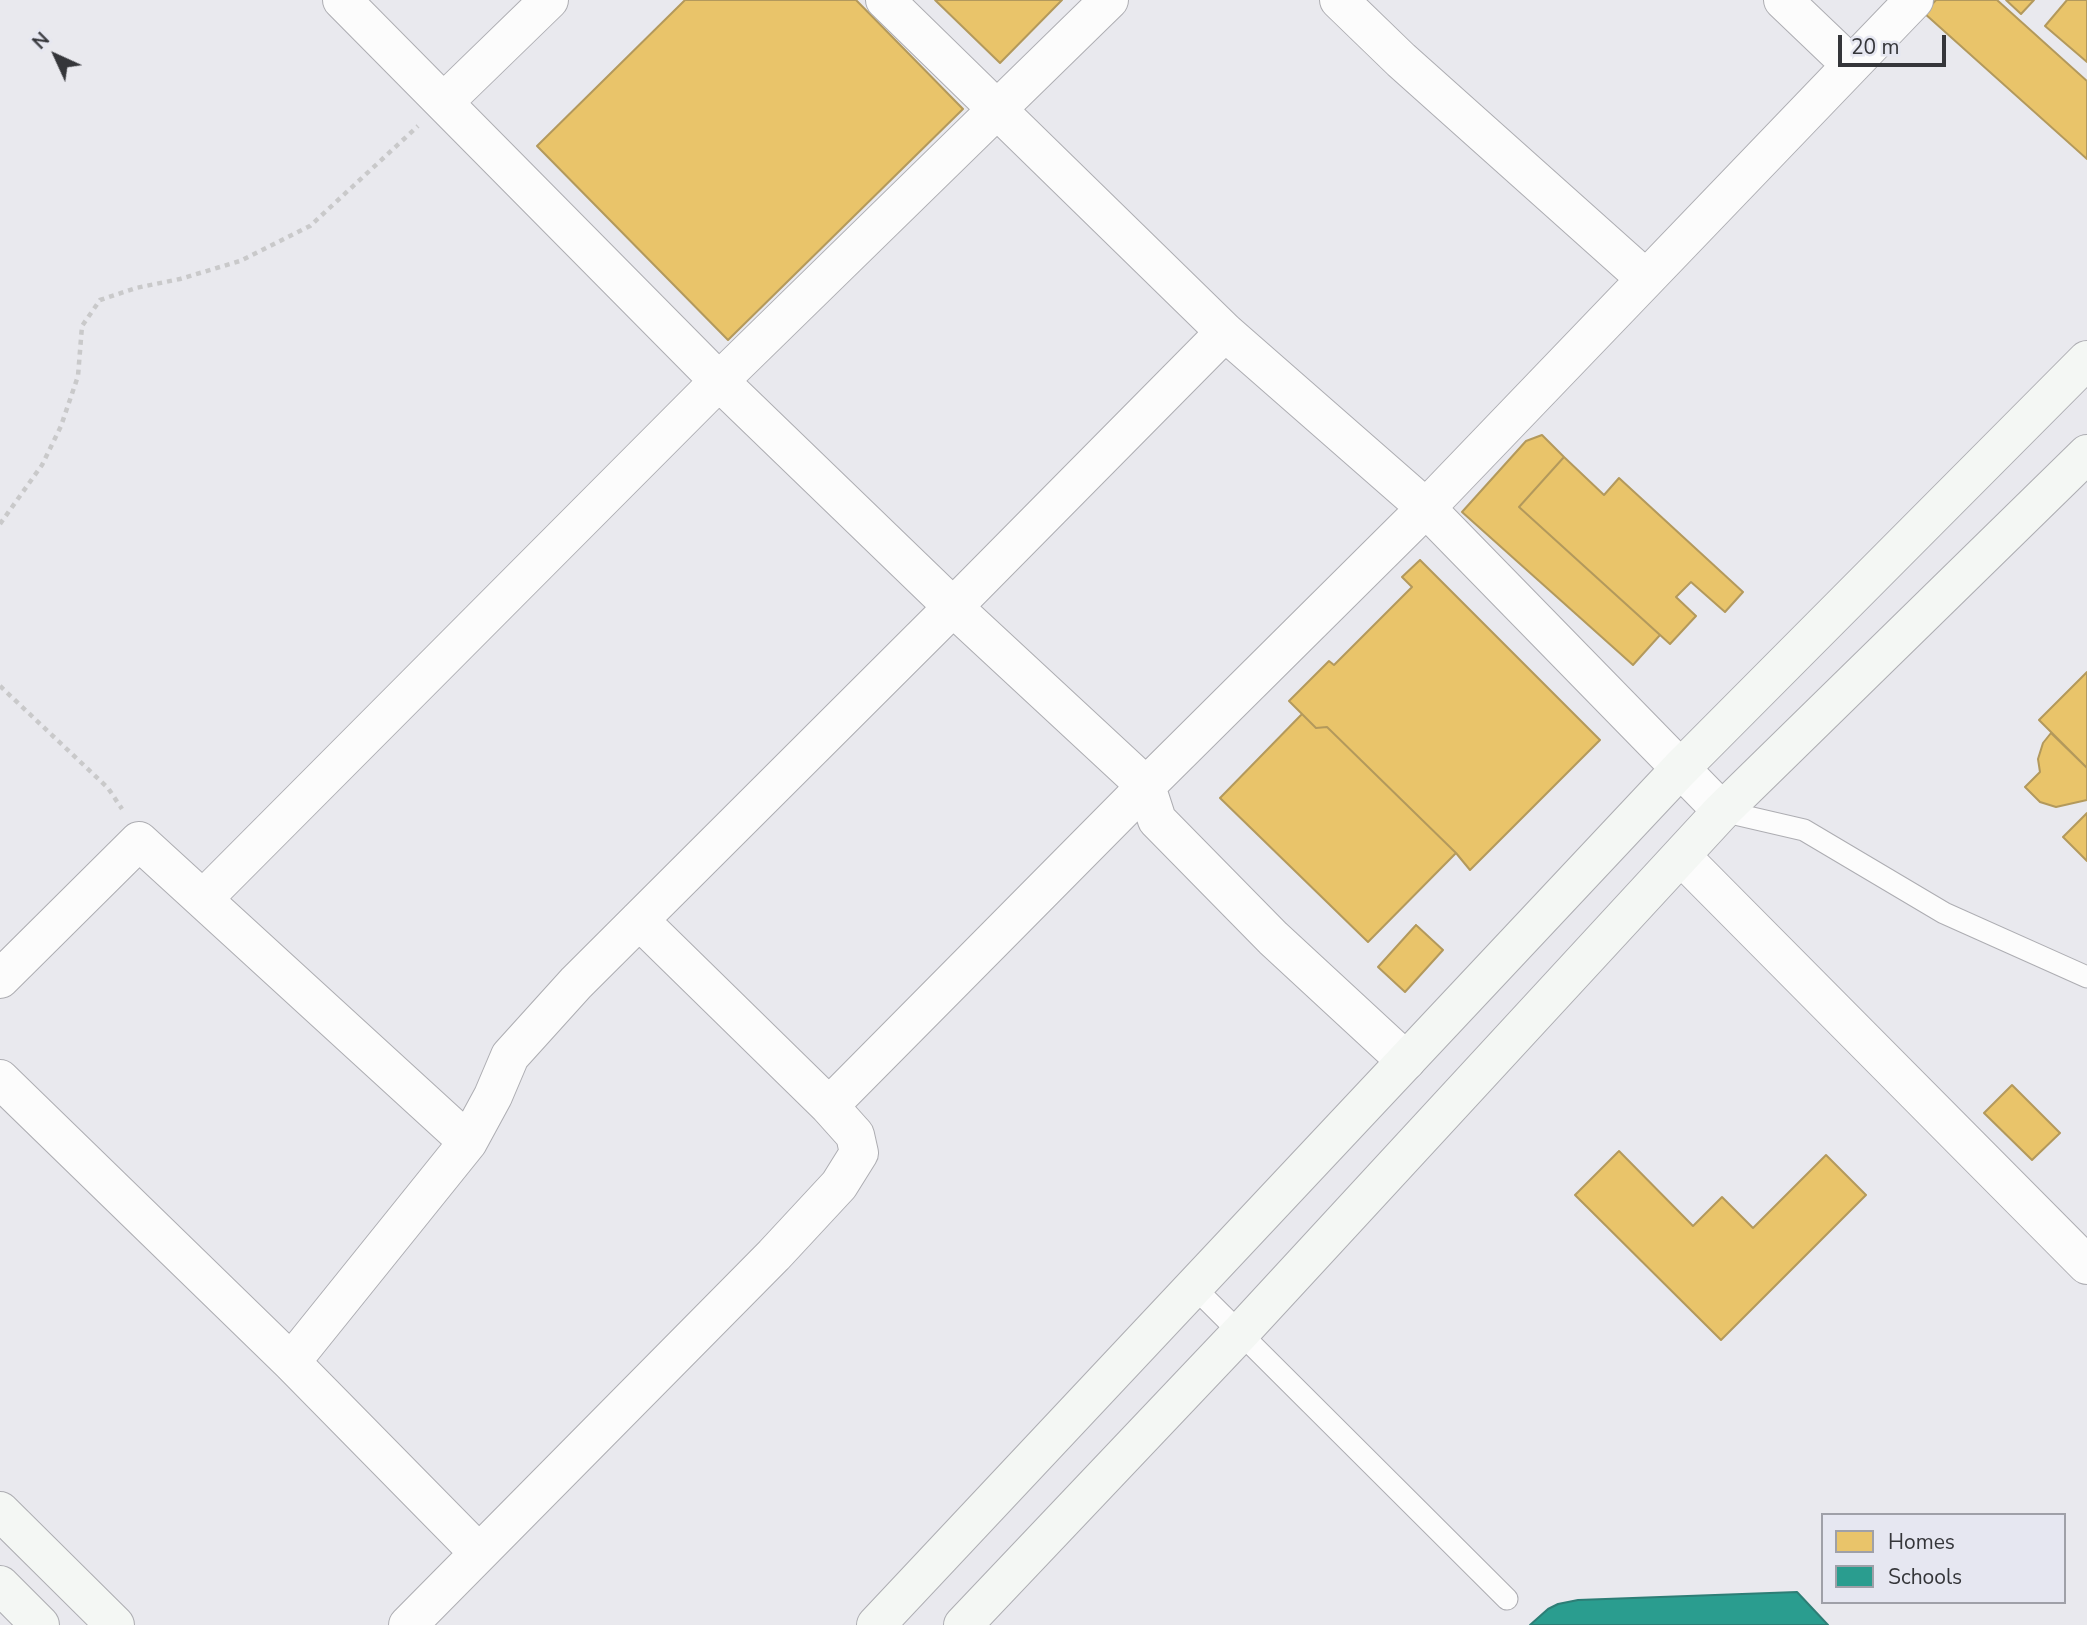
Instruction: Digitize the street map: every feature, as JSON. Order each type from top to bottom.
[{"type":"main road","points":[[876,1625],[1680,769],[2087,360]]},
{"type":"main road","points":[[963,1625],[1241,1332],[1722,811],[2087,454]]},
{"type":"main road","points":[[0,1511],[115,1625]]},
{"type":"main road","points":[[39,1550],[0,1587],[40,1625]]},
{"type":"street","points":[[342,0],[719,381],[953,607],[1146,786],[1157,820],[1273,938],[1406,1061]]},
{"type":"street","points":[[444,102],[549,0]]},
{"type":"street","points":[[885,0],[1225,332],[1426,509],[1722,811]]},
{"type":"street","points":[[204,898],[719,381],[1109,0]]},
{"type":"street","points":[[1339,0],[1401,60],[1646,279]]},
{"type":"street","points":[[1783,0],[1850,64]]},
{"type":"street","points":[[829,1106],[1146,786],[1426,509],[1914,0]]},
{"type":"street","points":[[291,1362],[468,1142],[493,1096],[510,1056],[576,982],[1225,332]]},
{"type":"street","points":[[0,979],[139,841],[468,1142]]},
{"type":"street","points":[[1682,857],[2087,1265]]},
{"type":"street","points":[[408,1625],[774,1255],[839,1185],[859,1153],[855,1135],[829,1106],[639,920]]},
{"type":"street","points":[[0,1079],[291,1362],[479,1553]]},
{"type":"lane","points":[[1722,811],[1804,830],[1944,913],[2087,977]]},
{"type":"lane","points":[[1194,1287],[1507,1599]]},
{"type":"path","points":[[0,524],[42,465],[61,426],[78,376],[82,326],[100,300],[240,261],[310,226],[444,102]]},
{"type":"path","points":[[0,686],[108,788],[128,817],[139,841]]},
{"type":"building: Homes","points":[[685,0],[856,0],[963,109],[728,340],[537,146]]},
{"type":"building: Homes","points":[[935,0],[1062,0],[1000,63]]},
{"type":"building: Homes","points":[[1936,0],[1997,0],[2087,81],[2087,159],[1924,13]]},
{"type":"building: Homes","points":[[2006,0],[2034,0],[2021,14]]},
{"type":"building: Homes","points":[[2067,0],[2087,0],[2087,62],[2045,26]]},
{"type":"building: Homes","points":[[1542,435],[1564,457],[1519,507],[1660,635],[1633,665],[1462,512],[1526,441]]},
{"type":"building: Homes","points":[[1564,457],[1604,495],[1619,478],[1743,592],[1725,612],[1691,582],[1676,597],[1696,616],[1670,644],[1519,507]]},
{"type":"building: Homes","points":[[1420,560],[1600,740],[1470,870],[1456,853],[1327,727],[1316,728],[1289,701],[1329,661],[1334,665],[1412,587],[1402,577]]},
{"type":"building: Homes","points":[[2087,672],[2087,768],[2039,720]]},
{"type":"building: Homes","points":[[1302,714],[1316,728],[1327,727],[1456,853],[1368,942],[1220,798]]},
{"type":"building: Homes","points":[[2051,733],[2087,768],[2087,800],[2056,807],[2040,802],[2025,787],[2040,772],[2038,759],[2043,743]]},
{"type":"building: Homes","points":[[2087,813],[2087,861],[2063,837]]},
{"type":"building: Homes","points":[[1416,925],[1443,950],[1405,992],[1378,967]]},
{"type":"building: Homes","points":[[2012,1085],[2060,1133],[2032,1160],[1984,1113]]},
{"type":"building: Homes","points":[[1619,1151],[1693,1226],[1722,1197],[1753,1228],[1826,1155],[1866,1195],[1721,1340],[1575,1195]]},
{"type":"building: Schools","points":[[1797,1592],[1828,1625],[1530,1625],[1548,1609],[1578,1600]]}]
